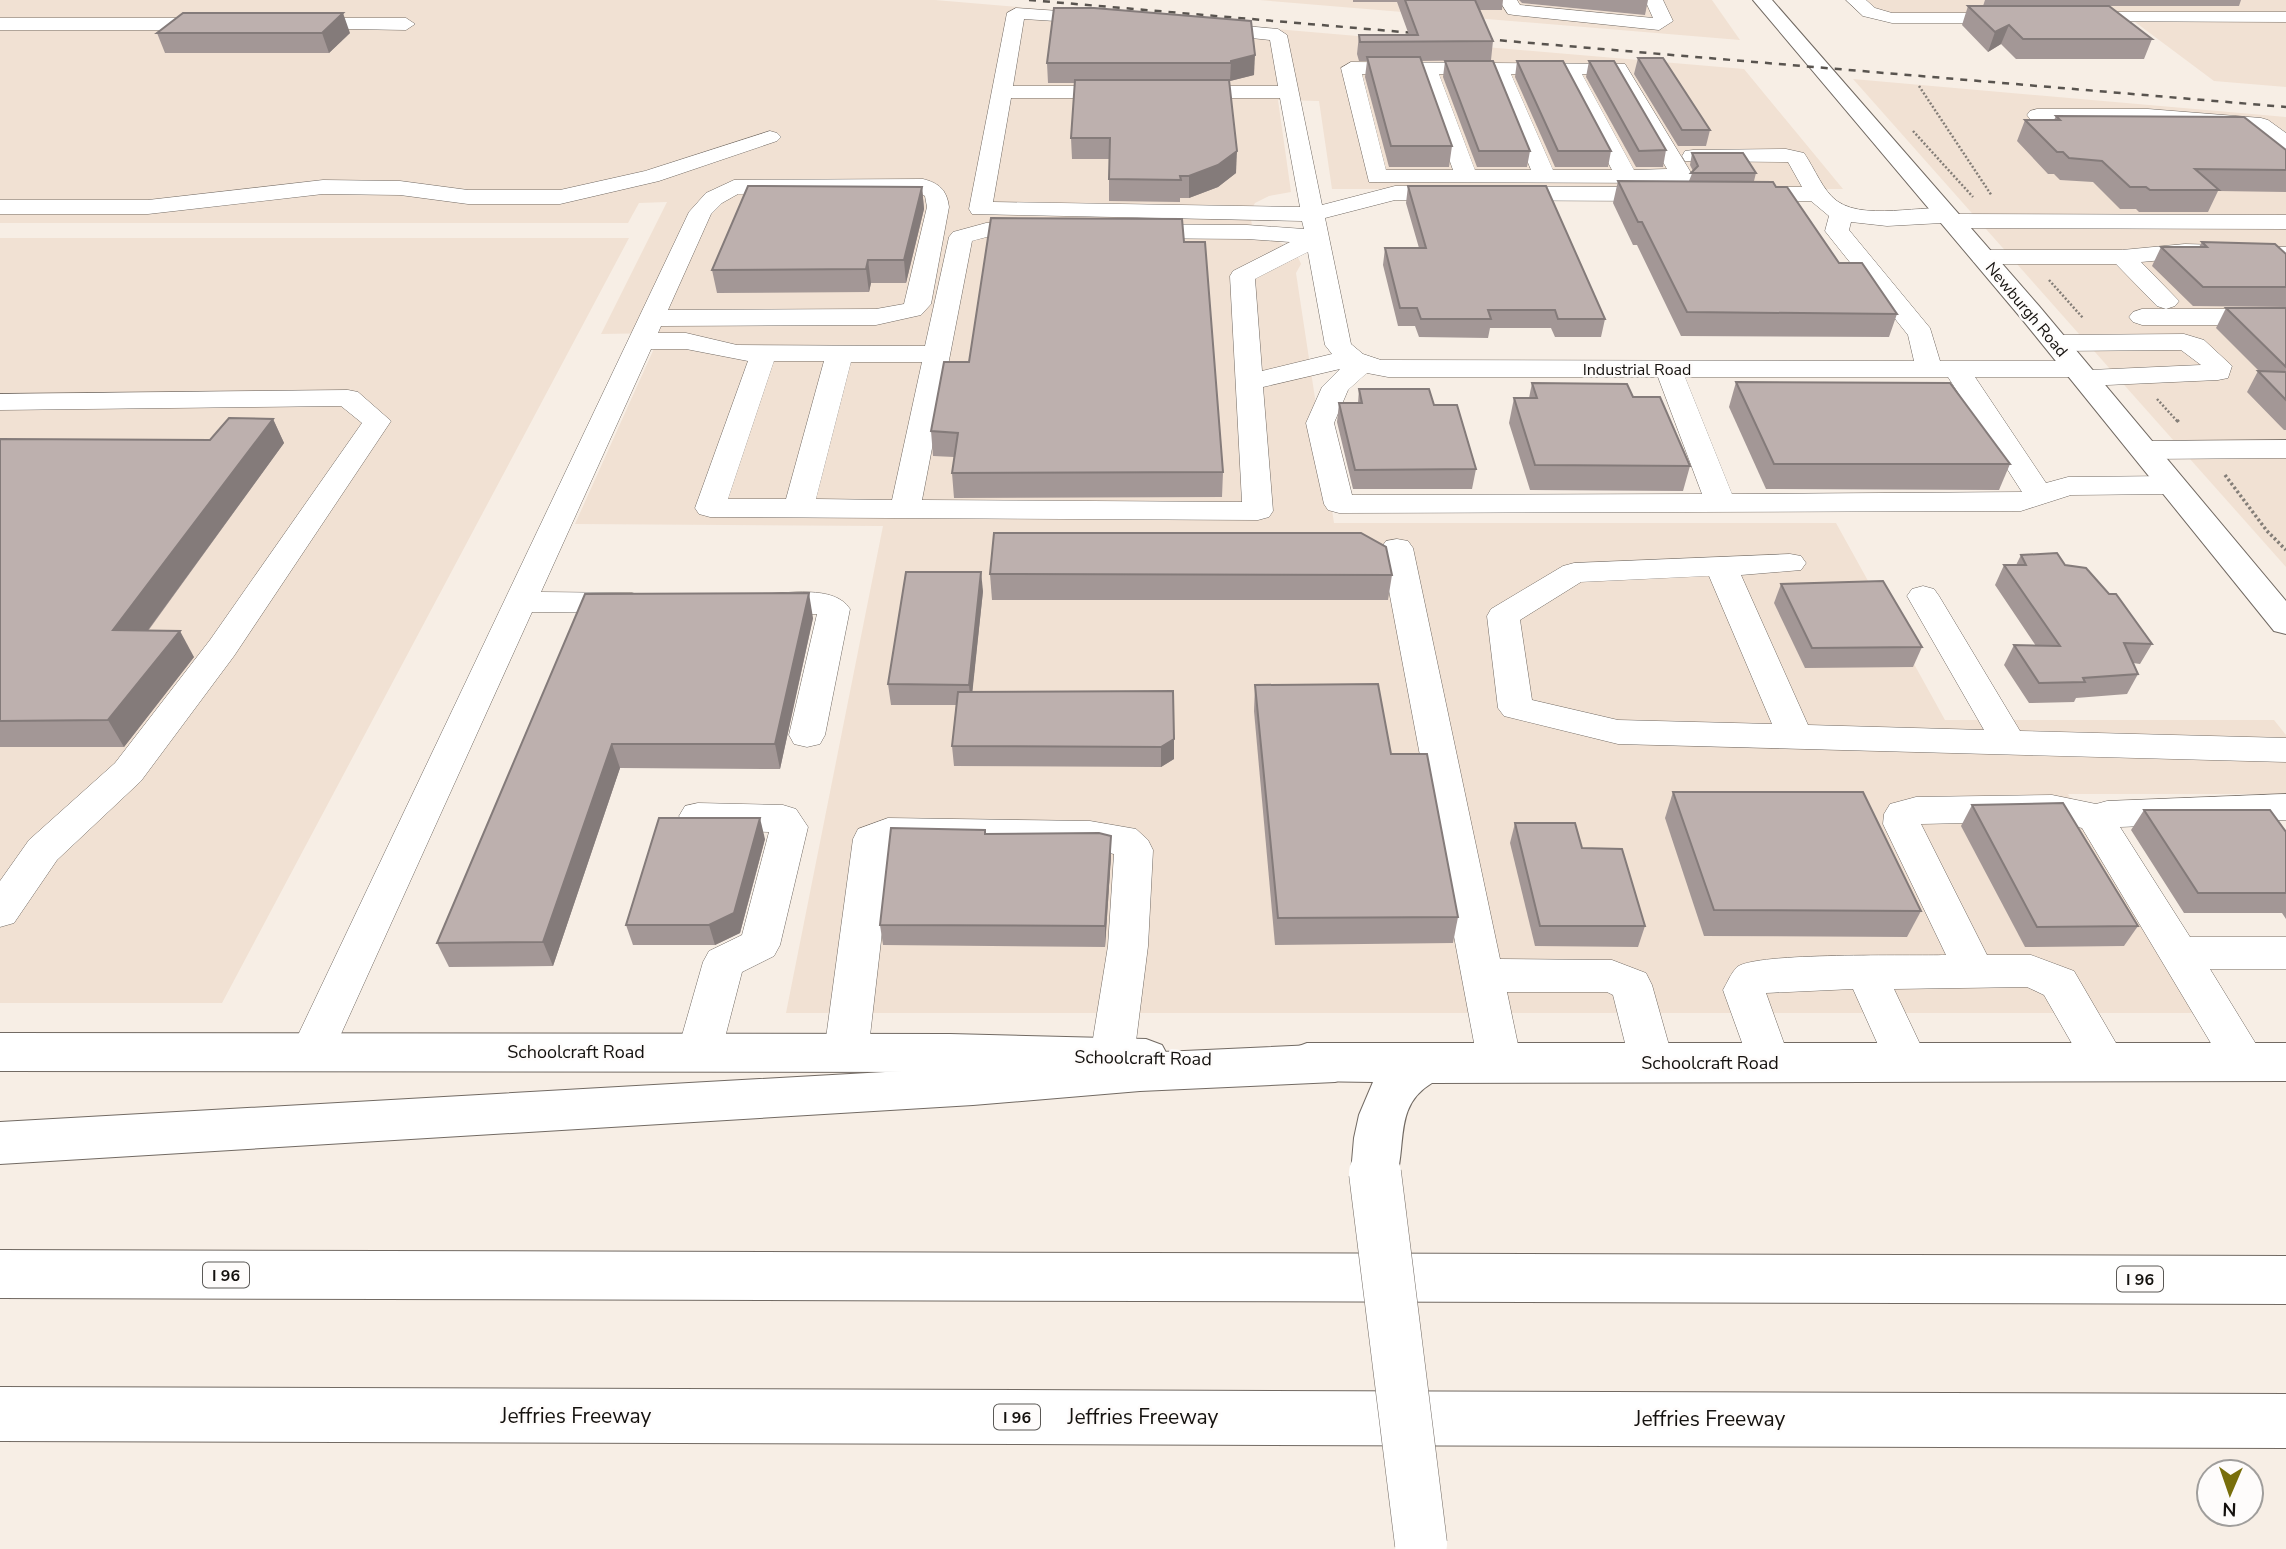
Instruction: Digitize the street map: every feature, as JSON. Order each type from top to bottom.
[{"type":"main road","name":"Newburgh Road","points":[[1762,0],[2036,319],[2282,614]]},
{"type":"main road","name":"Schoolcraft Road","points":[[0,1052],[846,1053],[1425,1064],[2265,1062]]},
{"type":"main road","points":[[0,1143],[932,1088],[1140,1072],[1335,1063]]},
{"type":"main road","points":[[1421,1546],[1376,1173],[1378,1128],[1387,1101],[1399,1081],[1425,1064]]},
{"type":"main road","name":"I 96","points":[[0,1274],[2286,1280]]},
{"type":"main road","name":"Jeffries Freeway","points":[[0,1414],[2286,1421]]},
{"type":"street","points":[[1508,0],[1514,10],[1537,15],[1660,24],[1664,21],[1654,0]]},
{"type":"street","points":[[1855,0],[1869,12],[1892,18],[2028,18]]},
{"type":"street","points":[[1122,21],[1016,13],[980,209],[1316,225]]},
{"type":"street","points":[[2055,18],[2286,17]]},
{"type":"street","points":[[0,24],[238,24]]},
{"type":"street","points":[[280,24],[406,24]]},
{"type":"street","points":[[1187,26],[1278,34],[1338,345],[1356,360]]},
{"type":"street","points":[[1351,68],[1569,68],[1618,68],[1682,176],[1377,177],[1351,68]]},
{"type":"street","points":[[1427,68],[1467,177]]},
{"type":"street","points":[[1499,68],[1545,177]]},
{"type":"street","points":[[1569,68],[1626,176]]},
{"type":"street","points":[[1002,92],[1139,92]]},
{"type":"street","points":[[1166,92],[1290,92]]},
{"type":"street","points":[[2037,115],[2148,115],[2261,124],[2286,143]]},
{"type":"street","points":[[0,207],[148,207],[323,187],[400,188],[468,197],[560,197],[651,176],[770,137]]},
{"type":"street","points":[[1671,156],[1786,155],[1796,158],[1830,207],[1873,218],[2286,222]]},
{"type":"street","points":[[313,1052],[701,212],[714,198],[734,187],[923,186],[932,189],[937,195],[938,207],[918,304],[912,310],[876,317],[647,329]]},
{"type":"street","points":[[764,353],[710,509],[1258,511],[1242,276],[1316,225],[1395,193],[1698,194]]},
{"type":"street","points":[[1725,194],[1820,194]]},
{"type":"street","points":[[1842,211],[1837,231],[1922,334],[1942,369],[2040,496]]},
{"type":"street","points":[[905,509],[961,237],[986,230],[1247,232],[1316,225]]},
{"type":"street","points":[[1983,257],[2122,257],[2185,251],[2286,254]]},
{"type":"street","points":[[2122,257],[2166,301]]},
{"type":"street","points":[[2122,317],[2286,317]]},
{"type":"street","points":[[2036,319],[2071,318]]},
{"type":"street","points":[[647,329],[737,353],[936,354]]},
{"type":"street","name":"Industrial Road","points":[[1356,360],[1388,369],[1942,369],[2081,374],[2218,372],[2219,366],[2196,346],[2184,342],[2056,343]]},
{"type":"street","points":[[799,508],[839,353]]},
{"type":"street","points":[[1249,382],[1356,360]]},
{"type":"street","points":[[1356,360],[1336,387],[1320,423],[1339,504],[2021,502],[2068,486],[2172,485]]},
{"type":"street","points":[[1668,369],[1721,503]]},
{"type":"street","points":[[0,402],[348,398],[377,421],[222,648],[128,772],[43,850],[0,912]]},
{"type":"street","points":[[2144,450],[2283,452]]},
{"type":"street","points":[[1397,548],[1500,1064]]},
{"type":"street","points":[[1790,563],[1574,573],[1503,616],[1516,708],[1618,732],[2286,750]]},
{"type":"street","points":[[1721,566],[1795,737]]},
{"type":"street","points":[[1923,596],[2009,742]]},
{"type":"street","points":[[521,602],[656,603]]},
{"type":"street","points":[[724,604],[828,604],[834,609],[807,735]]},
{"type":"street","points":[[2265,1062],[2178,953],[2099,824],[2107,814],[2286,807]]},
{"type":"street","points":[[1974,971],[1902,824],[1903,814],[1916,810],[2052,808],[2103,819]]},
{"type":"street","points":[[698,816],[783,819],[789,827],[760,945],[724,962],[699,1053]]},
{"type":"street","points":[[846,1053],[872,839],[888,832],[1090,835],[1122,839],[1134,850],[1128,946],[1112,1057]]},
{"type":"street","points":[[2178,953],[2286,953]]},
{"type":"street","points":[[1769,1063],[1744,990],[1753,978],[1866,972],[1974,971],[2031,971],[2059,983],[2105,1062]]},
{"type":"street","points":[[1866,972],[1907,1063]]},
{"type":"street","points":[[1482,975],[1612,976],[1631,985],[1652,1063]]},
{"type":"path","points":[[1919,86],[2006,221]]},
{"type":"shaded area","points":[[0,0],[935,0],[1744,69],[1843,189],[1332,189],[1319,101],[1278,100],[1291,192],[1269,196],[1255,203],[1250,212],[1252,226],[1285,245],[1297,255],[1301,264],[1296,273],[1334,523],[1836,523],[1945,720],[2274,720],[2286,735],[2286,794],[2068,794],[2201,1013],[786,1013],[883,526],[575,524],[661,333],[601,334],[667,202],[639,203],[628,223],[0,223]]},
{"type":"shaded area","points":[[1259,0],[1712,0],[1740,40]]},
{"type":"shaded area","points":[[1867,0],[2286,0],[2286,87],[2214,81],[2135,22],[1889,22]]},
{"type":"shaded area","points":[[1853,79],[2286,117],[2286,567],[2134,396]]},
{"type":"shaded area","points":[[0,238],[629,238],[222,1003],[0,1003]]},
{"type":"building","points":[[1405,0],[1475,0],[1493,41],[1360,42],[1359,35],[1418,35]]},
{"type":"building","points":[[1968,6],[2109,6],[2152,39],[2023,39],[2009,25],[1995,32]]},
{"type":"building","points":[[1054,8],[1094,8],[1251,21],[1255,55],[1231,63],[1047,63]]},
{"type":"building","points":[[183,13],[343,13],[322,33],[157,33]]},
{"type":"building","points":[[1367,57],[1420,57],[1452,146],[1391,146]]},
{"type":"building","points":[[1638,58],[1663,58],[1710,130],[1682,130]]},
{"type":"building","points":[[1445,61],[1493,61],[1530,151],[1479,151]]},
{"type":"building","points":[[1517,61],[1563,61],[1611,151],[1558,151]]},
{"type":"building","points":[[1589,61],[1614,61],[1666,150],[1639,151]]},
{"type":"building","points":[[1075,80],[1229,80],[1237,151],[1218,165],[1189,176],[1180,176],[1181,180],[1109,179],[1110,138],[1071,138]]},
{"type":"building","points":[[2056,116],[2244,117],[2286,150],[2286,170],[2195,169],[2219,190],[2150,190],[2146,187],[2130,187],[2102,161],[2069,158],[2063,152],[2057,152],[2025,120],[2060,120]]},
{"type":"building","points":[[1692,153],[1743,153],[1756,173],[1691,173],[1698,166]]},
{"type":"building","points":[[1618,181],[1773,182],[1776,187],[1787,187],[1839,263],[1862,263],[1897,314],[1687,312],[1642,222],[1638,222]]},
{"type":"building","points":[[748,186],[922,187],[904,260],[868,260],[866,269],[712,270]]},
{"type":"building","points":[[1408,186],[1546,186],[1605,319],[1558,319],[1555,310],[1488,310],[1491,319],[1421,319],[1417,308],[1400,308],[1385,248],[1426,248]]},
{"type":"building","points":[[991,218],[1182,219],[1184,242],[1205,242],[1223,472],[952,473],[958,433],[931,431],[944,362],[969,362]]},
{"type":"building","points":[[2202,242],[2275,244],[2286,254],[2286,287],[2203,287],[2161,247],[2207,247]]},
{"type":"building","points":[[2226,308],[2286,308],[2286,367]]},
{"type":"building","points":[[2258,371],[2286,372],[2286,400]]},
{"type":"building","points":[[1736,382],[1950,383],[2010,464],[1774,464]]},
{"type":"building","points":[[1532,383],[1627,384],[1633,397],[1660,397],[1690,466],[1535,465],[1514,398],[1537,398]]},
{"type":"building","points":[[1359,389],[1429,389],[1434,405],[1457,405],[1476,469],[1355,470],[1339,403],[1362,403]]},
{"type":"building","points":[[229,418],[273,419],[113,630],[180,631],[108,720],[0,721],[0,439],[210,440]]},
{"type":"building","points":[[994,533],[1361,533],[1386,547],[1392,575],[990,574]]},
{"type":"building","points":[[2057,553],[2065,565],[2086,568],[2109,594],[2116,594],[2152,644],[2124,643],[2138,674],[2083,678],[2085,682],[2039,683],[2014,645],[2060,646],[2004,565],[2026,565],[2021,555]]},
{"type":"building","points":[[906,572],[981,572],[969,685],[888,684]]},
{"type":"building","points":[[1883,581],[1922,647],[1812,648],[1781,584]]},
{"type":"building","points":[[809,593],[775,744],[612,744],[543,942],[437,943],[585,594]]},
{"type":"building","points":[[1378,684],[1391,754],[1427,754],[1458,917],[1278,918],[1255,685]]},
{"type":"building","points":[[1173,691],[1174,739],[1161,747],[952,746],[958,692]]},
{"type":"building","points":[[1673,792],[1863,792],[1921,911],[1714,910]]},
{"type":"building","points":[[2063,803],[2138,926],[2037,927],[1972,805]]},
{"type":"building","points":[[2144,810],[2270,810],[2286,832],[2286,893],[2198,893]]},
{"type":"building","points":[[659,818],[760,818],[734,913],[709,925],[626,925]]},
{"type":"building","points":[[1515,823],[1575,823],[1582,848],[1622,849],[1645,926],[1540,926]]},
{"type":"building","points":[[891,828],[985,830],[985,834],[1099,833],[1111,836],[1105,926],[880,925]]},
{"type":"railway","points":[[1029,0],[1426,34]]},
{"type":"railway","points":[[1472,38],[2286,107]]}]
